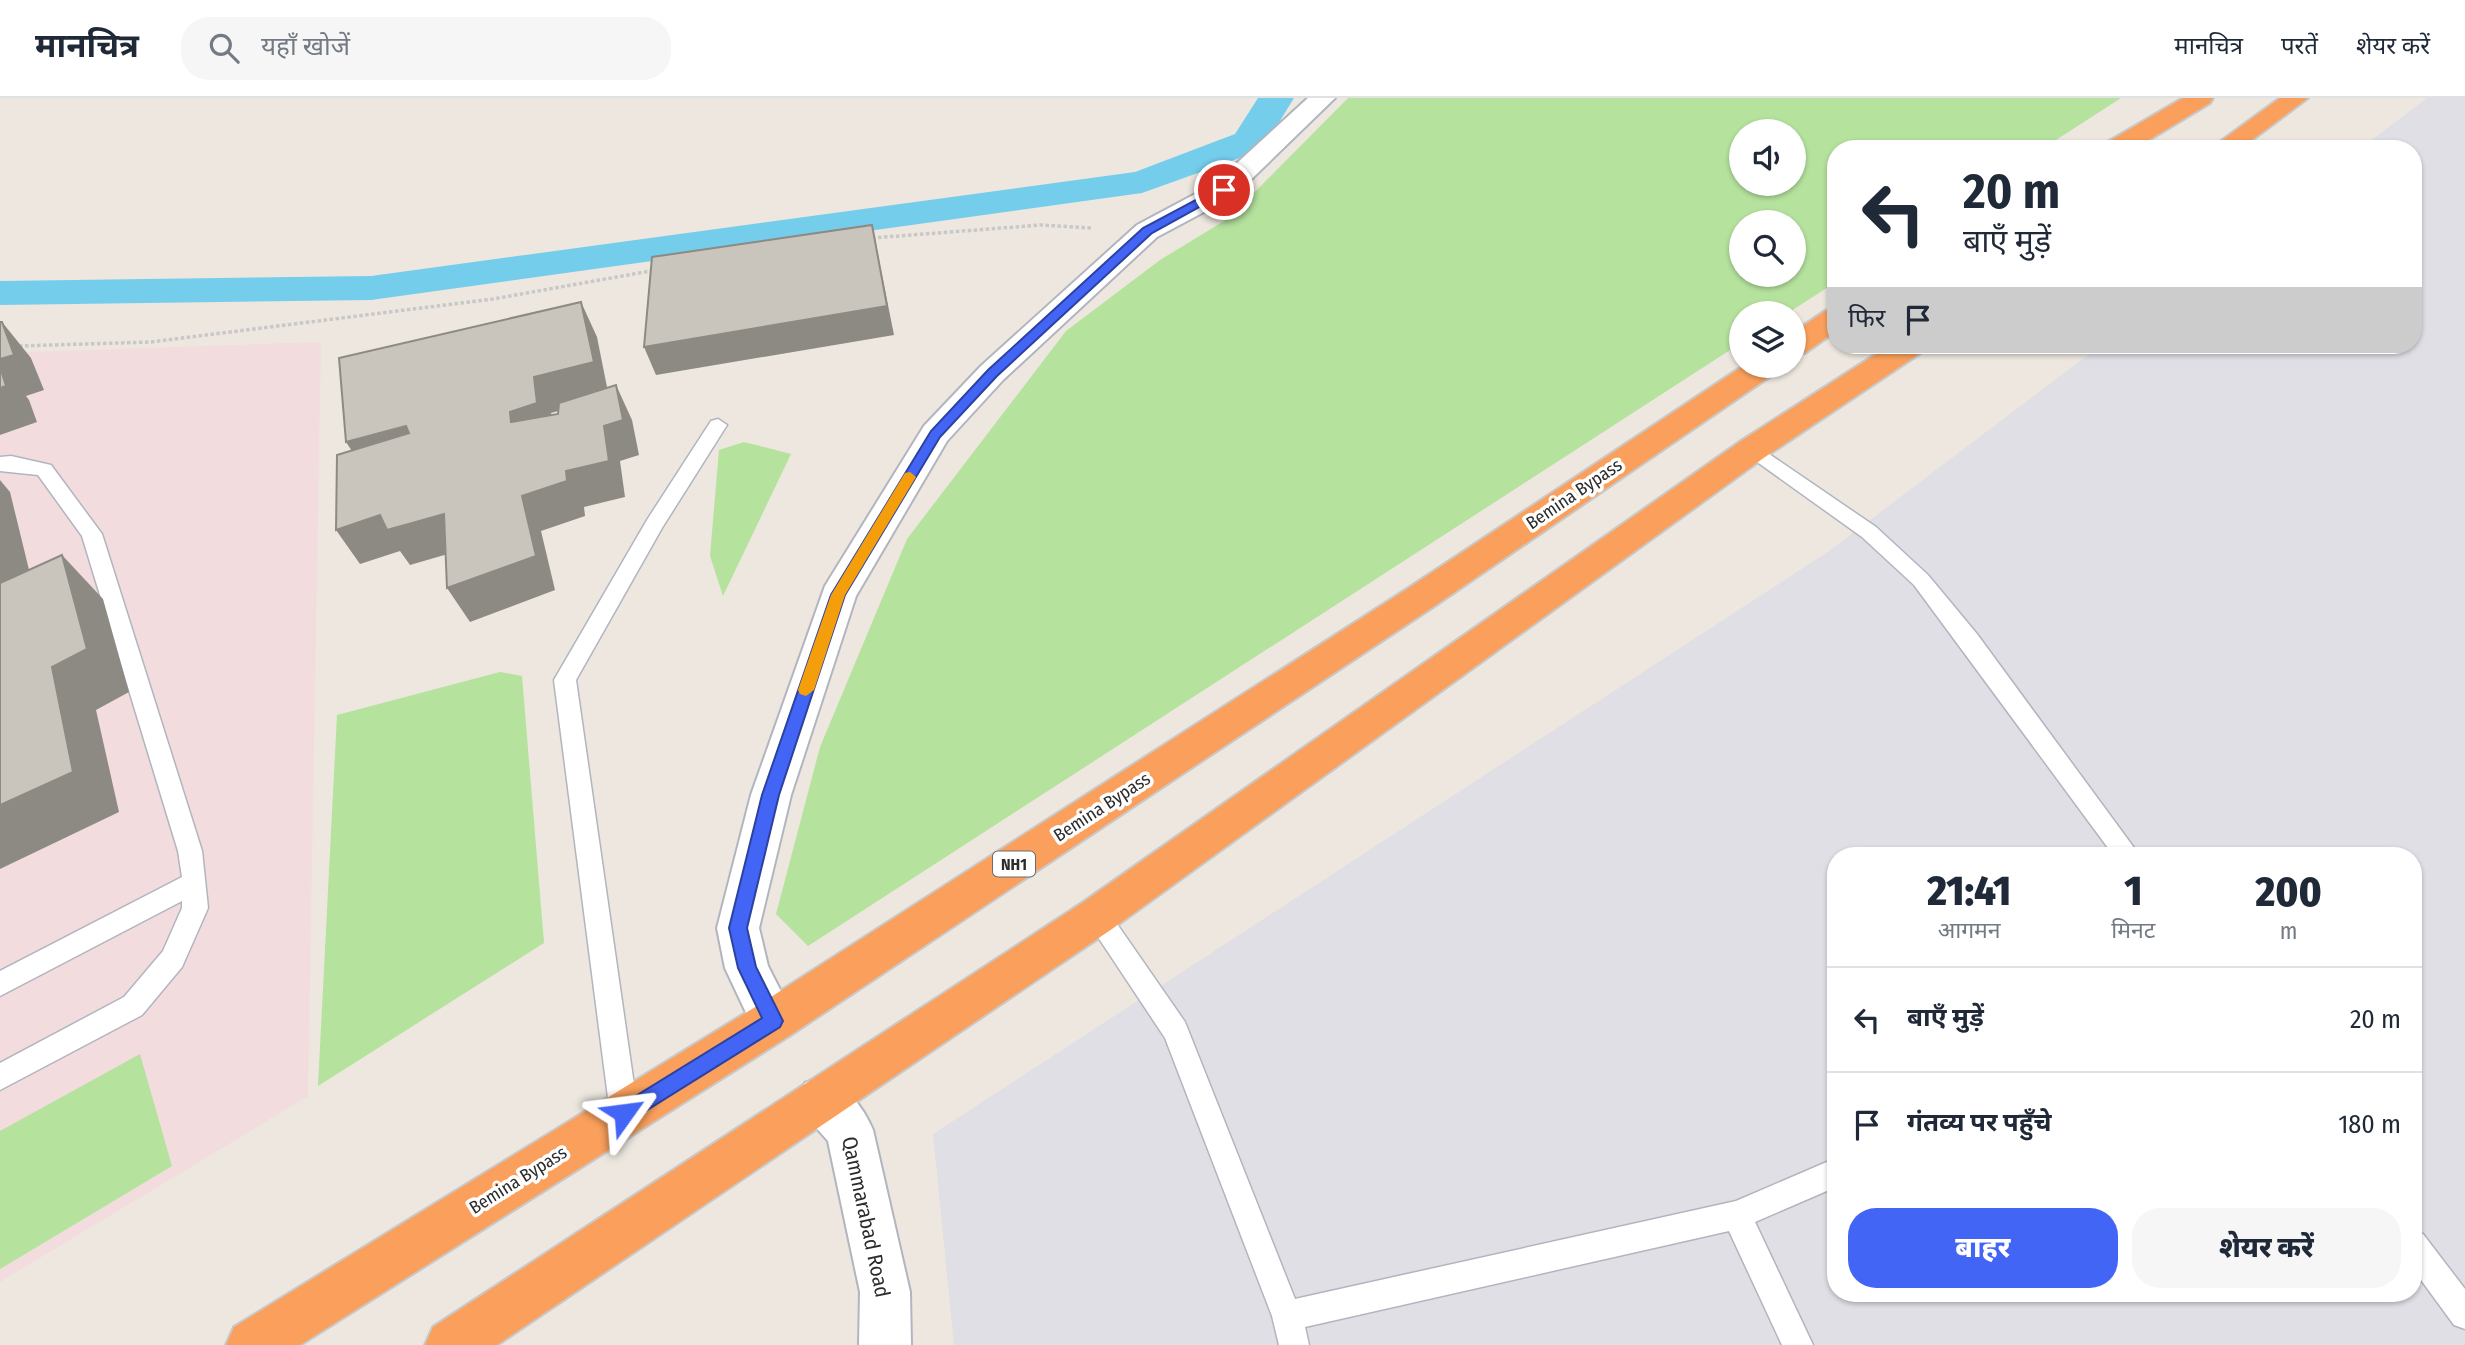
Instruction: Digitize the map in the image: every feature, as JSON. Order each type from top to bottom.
[{"type":"highway","points":[[2130,140],[2201,98]]},
{"type":"highway","points":[[2236,140],[2295,98]]},
{"type":"highway","points":[[1806,338],[1827,323]]},
{"type":"highway","points":[[452,1345],[1097,916],[1752,449],[1896,354]]},
{"type":"highway","name":"Bemina Bypass","points":[[253,1345],[774,1021],[1420,598],[1746,378]]},
{"type":"street","points":[[774,1021],[747,968],[738,928],[771,795],[838,595],[935,434],[992,373],[1147,231],[1224,190],[1323,98]]},
{"type":"street","name":"Qammarabad Road","points":[[822,1099],[849,1130],[885,1292],[885,1345]]},
{"type":"lane","points":[[624,1113],[565,680],[654,525],[718,425]]},
{"type":"lane","points":[[1752,449],[1869,532],[1921,580],[1969,640],[2121,847]]},
{"type":"lane","points":[[0,464],[11,463],[44,470],[92,534],[190,851],[195,882],[195,908],[173,959],[133,1006],[0,1077]]},
{"type":"lane","points":[[0,984],[195,882]]},
{"type":"lane","points":[[1097,916],[1176,1031],[1287,1316],[1294,1345]]},
{"type":"lane","points":[[1287,1316],[1737,1215],[1827,1176]]},
{"type":"lane","points":[[1737,1215],[1798,1345]]},
{"type":"lane","points":[[2422,1256],[2465,1314]]},
{"type":"path","points":[[859,240],[1041,225],[1147,231]]},
{"type":"path","points":[[12,347],[164,341],[492,299],[668,268]]},
{"type":"shaded area","points":[[2427,98],[2465,98],[2465,1345],[954,1345],[933,1134],[1829,551],[2089,354],[2422,354],[2422,140],[2372,140]]},
{"type":"shaded area","points":[[321,342],[308,1096],[0,1282],[0,353]]},
{"type":"green space","points":[[1348,98],[2121,98],[2056,140],[1827,140],[1827,288],[1806,301],[1729,301],[1729,351],[808,946],[776,914],[820,747],[907,539],[1066,331],[1160,260],[1229,218]]},
{"type":"green space","points":[[744,442],[791,454],[723,596],[710,556],[719,450]]},
{"type":"green space","points":[[500,672],[522,676],[544,943],[318,1086],[337,715]]},
{"type":"green space","points":[[140,1054],[172,1166],[0,1269],[0,1131]]},
{"type":"building","points":[[872,225],[887,306],[644,347],[652,257]]},
{"type":"building","points":[[581,302],[594,362],[534,377],[537,403],[510,412],[511,422],[558,414],[559,403],[616,385],[623,420],[604,426],[609,461],[566,471],[567,481],[522,496],[536,556],[447,588],[444,514],[387,530],[380,515],[336,530],[337,455],[409,433],[406,426],[346,442],[339,358]]},
{"type":"building","points":[[0,322],[14,355],[0,359]]},
{"type":"building","points":[[0,367],[6,386],[0,388]]},
{"type":"building","points":[[62,555],[87,649],[52,667],[73,772],[0,805],[0,583]]},
{"type":"waterway","points":[[0,293],[371,288],[1142,182],[1249,142],[1276,98]]},
{"type":"slow traffic","points":[[806,690],[838,595],[910,477]]},
{"type":"route","points":[[624,1113],[774,1021],[747,968],[738,928],[771,795],[838,595],[935,434],[992,373],[1116,257],[1147,231],[1210,200],[1224,190]]}]
